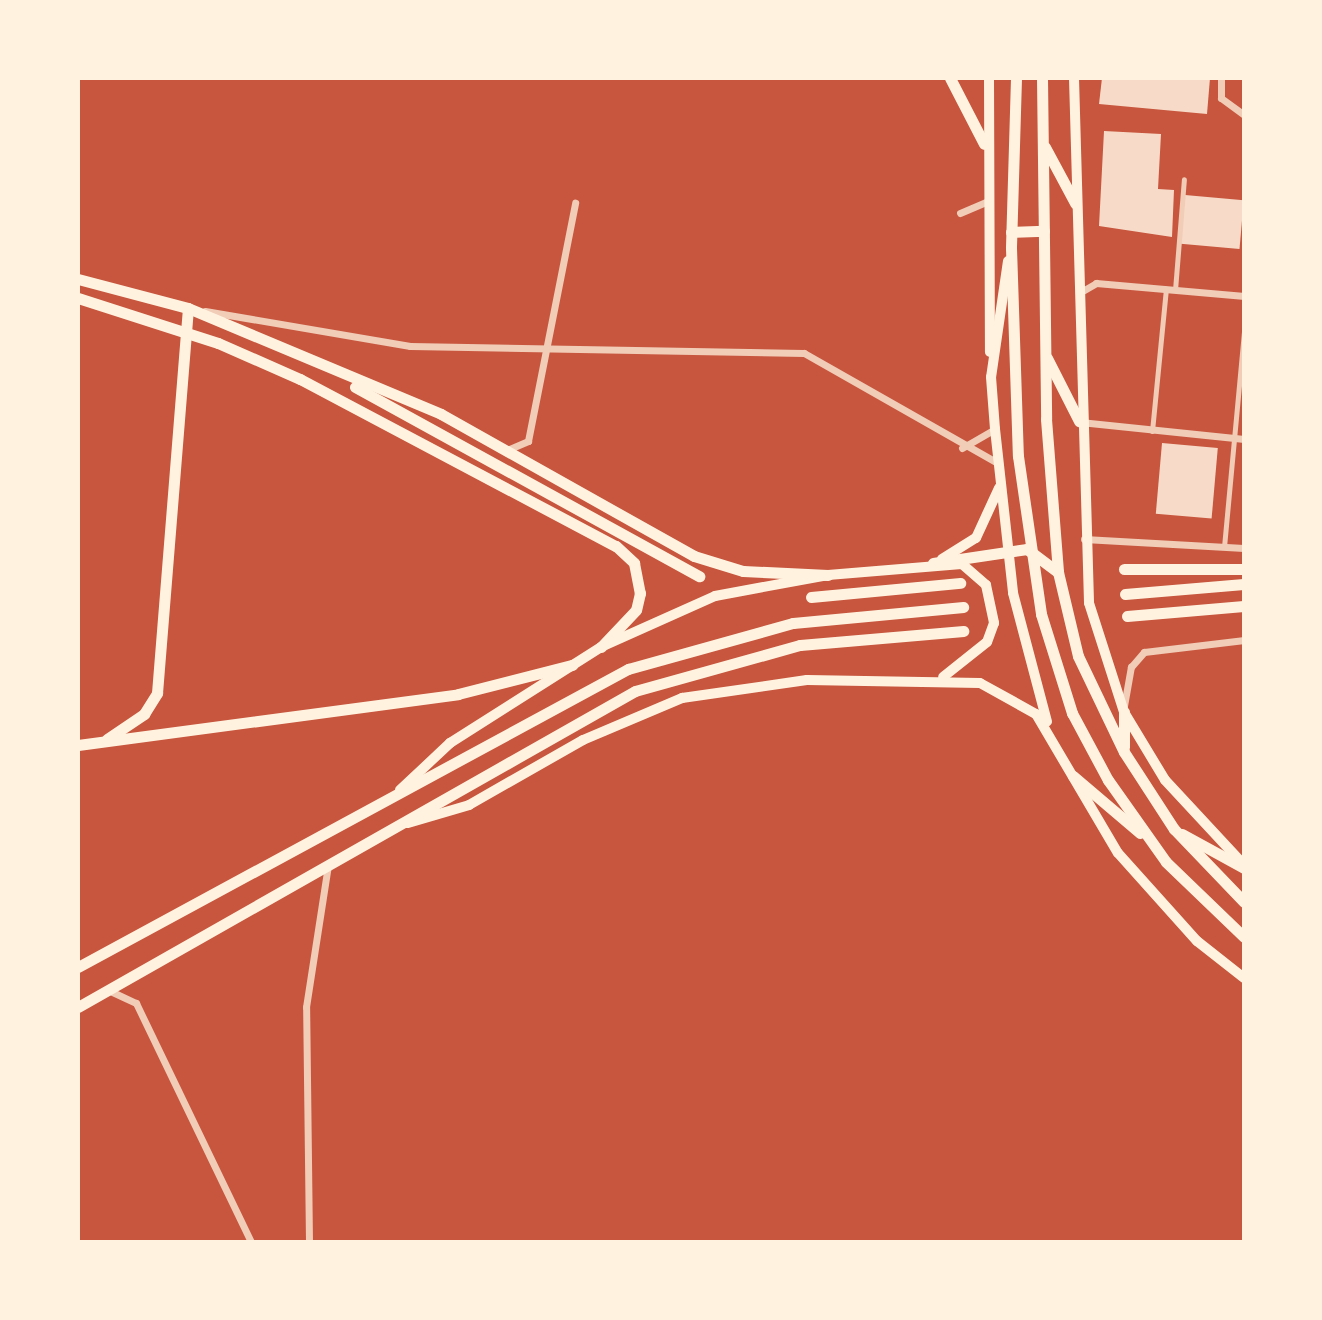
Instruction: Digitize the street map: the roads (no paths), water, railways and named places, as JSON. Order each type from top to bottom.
[{"type":"main road","points":[[950,78],[984,144]]},
{"type":"main road","points":[[989,78],[984,144],[991,377],[1000,484],[1028,667],[1053,741]]},
{"type":"main road","points":[[1016,78],[1011,248],[1027,549],[1072,713],[1154,845]]},
{"type":"main road","points":[[1042,78],[1045,354],[1058,572],[1078,656],[1124,752],[1174,829],[1244,902]]},
{"type":"main road","points":[[1074,78],[1079,421],[1084,539],[1095,633],[1124,712],[1165,780],[1244,867]]},
{"type":"main road","points":[[1043,143],[1075,203]]},
{"type":"main road","points":[[1011,232],[1044,231]]},
{"type":"main road","points":[[991,377],[1011,248]]},
{"type":"main road","points":[[78,279],[188,308],[305,361],[441,414],[694,556],[743,571],[828,575]]},
{"type":"main road","points":[[78,298],[186,334],[300,379],[616,546],[634,563],[640,593],[636,610],[601,647]]},
{"type":"main road","points":[[106,740],[144,714],[157,693],[188,308]]},
{"type":"main road","points":[[1045,354],[1079,421]]},
{"type":"main road","points":[[305,361],[699,576]]},
{"type":"main road","points":[[933,563],[976,538],[1000,484]]},
{"type":"main road","points":[[384,805],[450,743],[572,665],[601,647],[715,596],[828,575],[1027,549],[1058,572]]},
{"type":"main road","points":[[933,563],[962,564],[993,598],[987,642],[943,677]]},
{"type":"main road","points":[[1124,569],[1244,569]]},
{"type":"main road","points":[[811,597],[960,583]]},
{"type":"main road","points":[[1125,594],[1244,584]]},
{"type":"main road","points":[[1127,616],[1244,606]]},
{"type":"main road","points":[[78,967],[384,805],[628,669],[793,623],[963,607]]},
{"type":"main road","points":[[78,1007],[591,712],[691,671],[800,645],[963,631]]},
{"type":"main road","points":[[78,745],[458,694],[572,665]]},
{"type":"main road","points":[[391,828],[469,805],[583,740],[682,698],[807,680],[943,677],[1009,695],[1036,714],[1138,877],[1197,941],[1244,978]]},
{"type":"main road","points":[[1124,712],[1124,752]]},
{"type":"main road","points":[[1073,776],[1154,845],[1244,937]]},
{"type":"main road","points":[[1174,829],[1244,867]]},
{"type":"street","points":[[1221,78],[1221,98],[1244,115]]},
{"type":"street","points":[[1152,432],[1184,179]]},
{"type":"street","points":[[960,213],[986,202]]},
{"type":"street","points":[[507,450],[528,441],[575,203]]},
{"type":"street","points":[[1077,294],[1096,283],[1244,296]]},
{"type":"street","points":[[188,308],[410,346],[804,353],[962,448],[998,463]]},
{"type":"street","points":[[1224,547],[1244,331]]},
{"type":"street","points":[[1079,421],[1152,432],[1244,439]]},
{"type":"street","points":[[962,448],[995,429]]},
{"type":"street","points":[[1084,539],[1244,548]]},
{"type":"street","points":[[1233,639],[1244,632]]},
{"type":"street","points":[[1124,712],[1131,667],[1144,652],[1244,640]]},
{"type":"street","points":[[309,1242],[306,1007],[328,864]]},
{"type":"street","points":[[108,990],[136,1003],[251,1242]]}]
